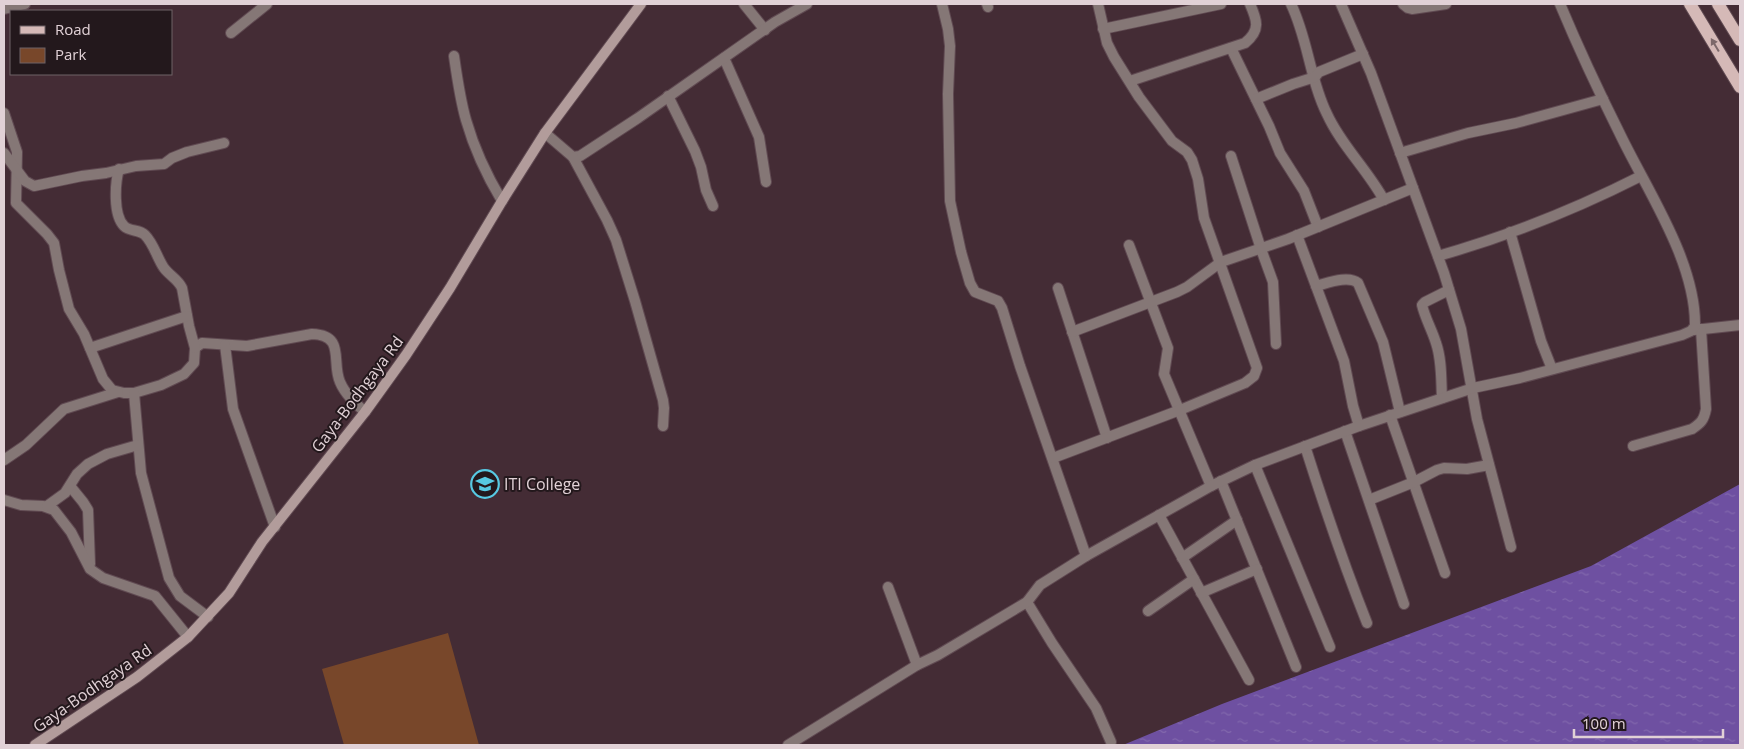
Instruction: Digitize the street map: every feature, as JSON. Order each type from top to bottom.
[{"type":"main road","points":[[1690,4],[1740,87]]},
{"type":"main road","points":[[1718,4],[1740,40]]},
{"type":"street","points":[[4,9],[25,4]]},
{"type":"street","points":[[231,33],[267,4]]},
{"type":"street","name":"Gaya-Bodhgaya Rd","points":[[35,745],[137,677],[188,637],[229,593],[262,542],[365,412],[406,356],[545,133],[633,8],[641,4]]},
{"type":"street","points":[[744,4],[765,30]]},
{"type":"street","points":[[573,157],[580,156],[594,147],[765,30],[807,4]]},
{"type":"street","points":[[942,4],[950,46],[948,94],[950,201],[961,252],[970,283],[975,292],[998,301],[1002,308],[1020,366],[1086,556]]},
{"type":"street","points":[[1053,458],[1245,383],[1257,373],[1255,359],[1204,218],[1198,179],[1192,160],[1187,152],[1172,141],[1139,97],[1109,48],[1098,4]]},
{"type":"street","points":[[1103,29],[1221,4]]},
{"type":"street","points":[[1130,81],[1232,48],[1245,42],[1256,31],[1255,16],[1250,4]]},
{"type":"street","points":[[1291,4],[1304,38],[1321,101],[1335,129],[1374,181],[1384,200]]},
{"type":"street","points":[[1341,4],[1363,54],[1449,290],[1461,329],[1477,419],[1511,547]]},
{"type":"street","points":[[1403,4],[1412,9],[1446,4]]},
{"type":"street","points":[[1560,4],[1603,99],[1676,246],[1694,304],[1695,326],[1706,409],[1704,418],[1700,424],[1692,429],[1633,446]]},
{"type":"street","points":[[1232,48],[1280,153],[1304,191],[1318,227]]},
{"type":"street","points":[[1256,99],[1315,77],[1319,72],[1363,54]]},
{"type":"street","points":[[454,56],[470,132],[481,160],[502,201]]},
{"type":"street","points":[[724,58],[759,137],[766,182]]},
{"type":"street","points":[[668,96],[696,151],[702,167],[706,190],[713,206]]},
{"type":"street","points":[[1400,153],[1468,133],[1516,123],[1603,99]]},
{"type":"street","points":[[4,113],[17,152],[16,203],[48,234],[54,243],[59,270],[70,309],[104,379],[112,390],[134,393],[184,374],[194,363],[195,348],[182,288],[164,268],[148,239],[140,231],[131,230],[123,225],[116,200],[116,180],[119,170]]},
{"type":"street","points":[[545,133],[573,157],[607,220],[624,265],[663,400],[663,426]]},
{"type":"street","points":[[4,154],[25,181],[34,186],[145,165],[164,164],[172,158],[187,152],[224,143]]},
{"type":"street","points":[[1231,156],[1273,282],[1276,344]]},
{"type":"street","points":[[1438,256],[1580,206],[1641,176]]},
{"type":"street","points":[[1072,332],[1187,287],[1221,262],[1261,249],[1413,188]]},
{"type":"street","points":[[1510,232],[1541,341],[1552,369]]},
{"type":"street","points":[[1297,235],[1344,361],[1359,426]]},
{"type":"street","points":[[1129,245],[1168,348],[1164,374],[1216,483],[1237,520],[1296,667]]},
{"type":"street","points":[[1316,286],[1347,279],[1358,283],[1383,342],[1395,413],[1414,482],[1445,573]]},
{"type":"street","points":[[1058,288],[1107,438]]},
{"type":"street","points":[[1442,398],[1436,343],[1422,305],[1449,290]]},
{"type":"street","points":[[90,348],[187,316]]},
{"type":"street","points":[[788,745],[917,665],[938,655],[1027,602],[1040,585],[1086,556],[1216,483],[1255,465],[1395,413],[1473,388],[1520,378],[1696,330],[1740,325]]},
{"type":"street","points":[[195,348],[202,343],[247,346],[321,334],[333,342],[337,360],[338,380],[351,399],[365,412]]},
{"type":"street","points":[[225,345],[233,409],[274,527]]},
{"type":"street","points":[[4,460],[26,445],[64,409],[118,392]]},
{"type":"street","points":[[134,393],[140,473],[169,578],[180,596],[208,617]]},
{"type":"street","points":[[1346,431],[1404,604]]},
{"type":"street","points":[[47,506],[64,493],[88,464],[107,454],[138,445]]},
{"type":"street","points":[[1305,446],[1347,572],[1367,623]]},
{"type":"street","points":[[1255,465],[1330,647]]},
{"type":"street","points":[[1369,500],[1444,468],[1467,469],[1489,465]]},
{"type":"street","points":[[70,486],[88,510],[90,569]]},
{"type":"street","points":[[4,500],[21,505],[47,506],[57,513],[71,532],[90,569],[103,578],[155,596],[188,637]]},
{"type":"street","points":[[1160,515],[1249,680]]},
{"type":"street","points":[[1182,558],[1237,520]]},
{"type":"street","points":[[1201,593],[1257,570]]},
{"type":"street","points":[[1148,610],[1194,579]]},
{"type":"street","points":[[888,587],[917,665]]},
{"type":"street","points":[[1027,602],[1096,708],[1111,742]]},
{"type":"green space","points":[[448,633],[479,745],[344,745],[322,669]]},
{"type":"water","points":[[1740,484],[1740,745],[1123,745],[1222,704],[1591,566]]},
{"type":"place","name":"ITI College","points":[[485,484]]}]
